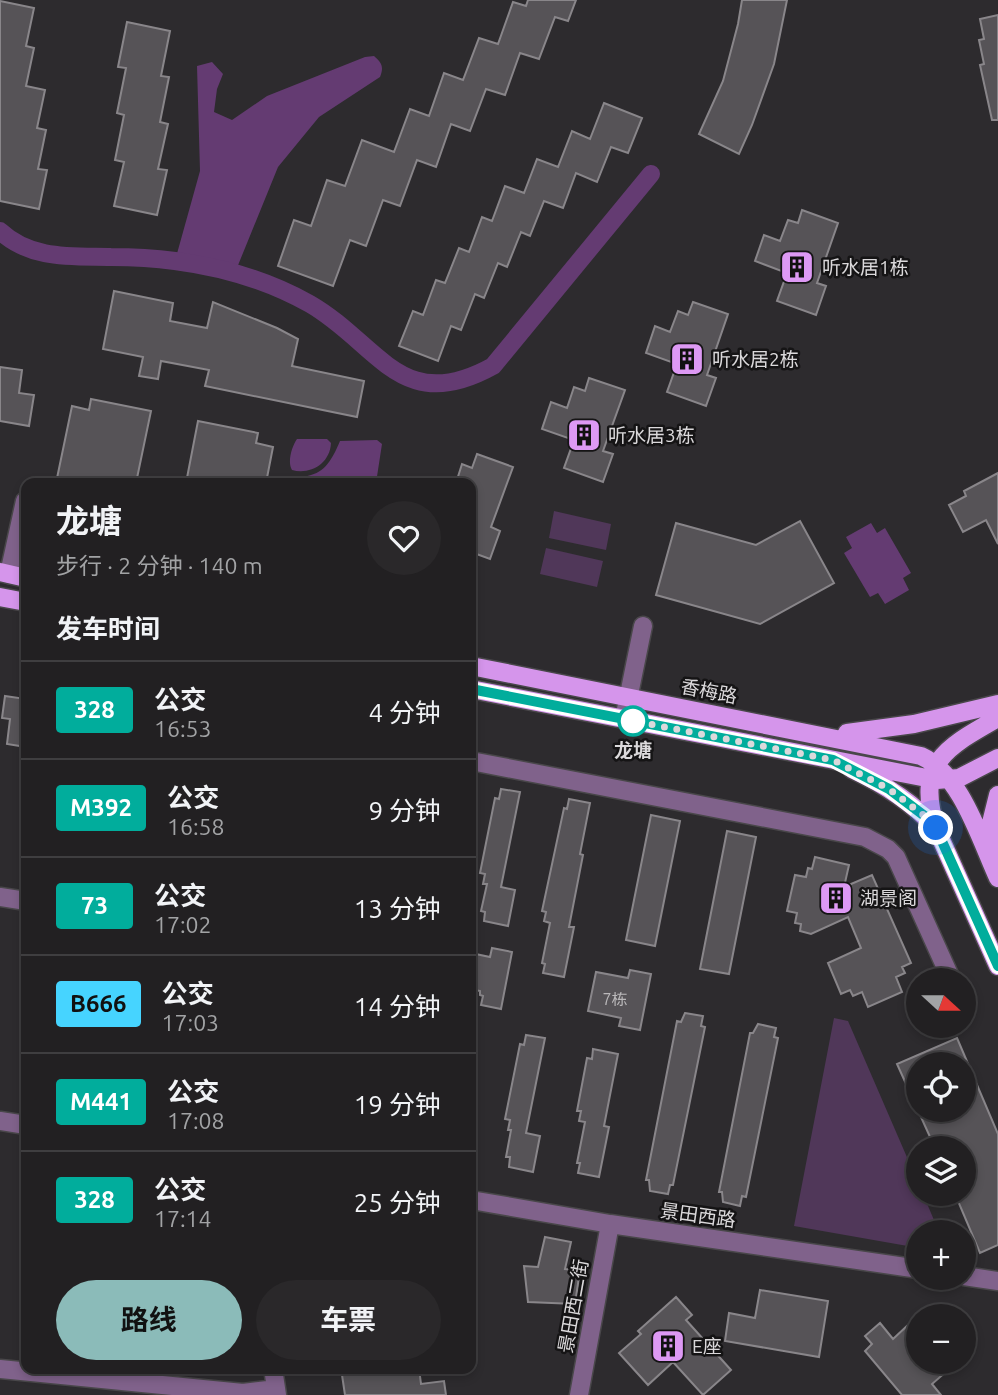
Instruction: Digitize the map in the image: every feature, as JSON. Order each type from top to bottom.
[{"type":"main road","points":[[0,597],[21,601]]},
{"type":"main road","name":"香梅路","points":[[476,667],[905,751],[934,772]]},
{"type":"main road","points":[[476,690],[833,760],[934,772],[951,780],[997,876]]},
{"type":"main road","points":[[813,733],[855,733],[895,728],[998,704]]},
{"type":"main road","points":[[998,718],[961,739],[947,751],[934,772],[931,808],[936,828],[998,966]]},
{"type":"main road","points":[[951,780],[969,774],[998,758]]},
{"type":"main road","points":[[833,760],[889,789],[936,828]]},
{"type":"main road","points":[[997,876],[990,852],[990,835],[998,794]]},
{"type":"street","points":[[12,575],[21,524]]},
{"type":"street","points":[[624,719],[643,626]]},
{"type":"street","points":[[476,762],[865,837],[888,849],[897,858],[946,968]]},
{"type":"street","points":[[0,897],[21,900]]},
{"type":"street","points":[[0,1121],[21,1124]]},
{"type":"street","name":"景田西路","points":[[476,1201],[610,1224],[906,1267]]},
{"type":"street","name":"景田西二街","points":[[579,1395],[610,1224]]},
{"type":"street","points":[[976,1277],[998,1280]]},
{"type":"street","points":[[0,1369],[21,1371]]},
{"type":"street","points":[[49,1374],[243,1394],[276,1392],[274,1374]]},
{"type":"shaded area","points":[[374,56],[382,65],[380,77],[319,117],[278,167],[232,280],[173,268],[200,171],[197,66],[212,62],[223,74],[217,89],[214,112],[232,120],[267,96],[365,57]]},
{"type":"shaded area","points":[[297,439],[327,439],[331,443],[327,457],[312,469],[292,470],[291,454]]},
{"type":"shaded area","points":[[377,440],[382,444],[377,478],[296,478],[317,473],[326,466],[340,441]]},
{"type":"shaded area","points":[[554,511],[611,524],[606,550],[549,538]]},
{"type":"shaded area","points":[[871,523],[877,533],[885,528],[911,573],[903,578],[909,590],[885,604],[878,593],[870,597],[844,553],[852,548],[846,537]]},
{"type":"shaded area","points":[[546,548],[603,561],[597,587],[540,574]]},
{"type":"shaded area","points":[[834,1018],[848,1021],[906,1155],[906,1206],[928,1206],[934,1220],[906,1220],[906,1246],[794,1226]]},
{"type":"building","points":[[528,0],[576,0],[568,21],[555,17],[539,59],[520,53],[505,95],[486,89],[470,131],[451,124],[436,167],[417,160],[400,206],[383,200],[366,246],[350,240],[333,286],[278,266],[294,220],[311,226],[327,180],[345,186],[362,140],[394,152],[410,109],[429,116],[444,73],[463,80],[479,38],[498,44],[513,2],[526,6]]},
{"type":"building","points":[[742,0],[787,0],[774,64],[739,154],[699,134],[723,81]]},
{"type":"building","points":[[0,1],[34,8],[26,46],[34,48],[26,86],[45,90],[37,128],[46,130],[38,169],[47,170],[39,209],[0,201]]},
{"type":"building","points":[[998,15],[998,120],[992,120],[980,65],[984,64],[979,40],[984,39],[980,19]]},
{"type":"building","points":[[127,22],[170,31],[161,76],[169,77],[160,122],[168,124],[158,169],[167,170],[157,215],[114,206],[124,162],[115,160],[124,115],[117,113],[126,68],[118,67]]},
{"type":"building","points":[[604,103],[642,118],[628,153],[611,147],[597,182],[576,173],[563,208],[544,201],[530,236],[521,232],[507,267],[498,263],[484,298],[475,294],[461,330],[451,326],[438,361],[399,346],[413,311],[423,315],[436,280],[445,283],[459,248],[469,252],[482,217],[492,221],[505,186],[524,193],[537,159],[558,167],[572,131],[590,139]]},
{"type":"building","name":"听水居1栋","points":[[802,210],[838,223],[817,283],[826,286],[816,315],[777,301],[787,273],[755,261],[764,235],[780,241],[788,220],[798,223]]},
{"type":"building","points":[[114,291],[173,303],[170,321],[207,328],[213,302],[277,328],[298,339],[292,366],[364,381],[357,417],[205,386],[209,370],[161,361],[158,379],[139,376],[143,357],[103,349]]},
{"type":"building","name":"听水居2栋","points":[[693,302],[728,314],[707,375],[716,378],[706,406],[667,392],[677,364],[646,353],[655,326],[670,332],[678,311],[688,315]]},
{"type":"building","points":[[0,367],[22,370],[19,393],[34,395],[29,426],[0,421]]},
{"type":"building","name":"听水居3栋","points":[[589,378],[625,390],[603,451],[613,454],[603,482],[564,468],[574,440],[542,429],[551,402],[567,408],[574,387],[585,391]]},
{"type":"building","points":[[91,399],[151,411],[137,478],[57,478],[72,406],[89,410]]},
{"type":"building","points":[[198,421],[258,433],[256,443],[273,447],[267,478],[187,478]]},
{"type":"building","points":[[477,454],[513,467],[491,527],[500,531],[490,559],[476,554],[476,478],[458,478],[462,464],[472,468]]},
{"type":"building","points":[[998,473],[998,544],[986,520],[963,532],[949,505],[966,496],[964,491]]},
{"type":"building","points":[[800,521],[834,583],[760,624],[656,595],[676,523],[756,545]]},
{"type":"building","points":[[5,696],[21,698],[21,746],[7,744],[10,719],[2,718]]},
{"type":"building","points":[[501,789],[520,792],[501,887],[515,890],[508,926],[484,921],[485,912],[481,911],[487,884],[483,884],[485,874],[480,873],[495,798],[499,799]]},
{"type":"building","points":[[569,799],[590,803],[569,927],[574,927],[564,977],[543,973],[545,964],[542,963],[550,923],[544,921],[546,912],[542,911],[564,808],[567,809]]},
{"type":"building","points":[[651,815],[680,821],[655,946],[626,940]]},
{"type":"building","points":[[727,831],[756,837],[729,974],[700,969]]},
{"type":"building","points":[[815,857],[849,865],[844,887],[872,875],[911,963],[902,967],[905,973],[896,977],[902,992],[868,1007],[862,992],[853,996],[850,990],[841,994],[828,963],[861,948],[848,917],[811,934],[800,931],[801,924],[795,923],[797,913],[787,911],[795,875],[806,877],[808,868],[812,869]]},
{"type":"building","points":[[492,948],[512,952],[501,1009],[481,1005],[483,996],[476,990],[476,954],[490,957]]},
{"type":"building","points":[[630,970],[651,974],[640,1030],[619,1026],[621,1018],[588,1011],[596,972],[628,978]]},
{"type":"building","points":[[685,1013],[703,1016],[701,1026],[705,1027],[673,1185],[670,1185],[668,1194],[650,1191],[649,1180],[646,1180],[677,1021],[681,1022]]},
{"type":"building","points":[[758,1024],[776,1028],[774,1037],[778,1038],[746,1197],[742,1196],[740,1206],[723,1202],[722,1192],[719,1192],[750,1033],[753,1033]]},
{"type":"building","points":[[526,1035],[545,1038],[526,1133],[540,1136],[533,1172],[509,1167],[510,1157],[506,1157],[511,1130],[508,1130],[510,1120],[505,1119],[520,1044],[524,1045]]},
{"type":"building","points":[[957,1038],[963,1052],[925,1052]]},
{"type":"building","points":[[593,1049],[618,1054],[604,1126],[609,1127],[599,1177],[578,1173],[580,1163],[577,1163],[585,1122],[579,1121],[581,1111],[577,1111],[587,1058],[592,1059]]},
{"type":"building","points":[[906,1060],[906,1084],[897,1064]]},
{"type":"building","points":[[976,1082],[998,1134],[998,1245],[980,1253],[976,1244],[976,1220],[966,1220],[960,1206],[976,1206],[976,1136],[930,1136],[923,1122],[976,1122]]},
{"type":"building","points":[[545,1237],[571,1242],[565,1269],[580,1270],[575,1304],[528,1302],[524,1266],[538,1267]]},
{"type":"building","points":[[760,1290],[828,1301],[819,1357],[725,1341],[729,1313],[755,1318]]},
{"type":"building","name":"E座","points":[[676,1297],[692,1315],[686,1320],[731,1370],[703,1395],[673,1362],[648,1385],[619,1353],[641,1334],[638,1331]]},
{"type":"building","points":[[880,1323],[893,1339],[906,1327],[906,1374],[944,1374],[932,1384],[941,1395],[902,1395],[865,1351],[872,1344],[865,1336]]},
{"type":"building","points":[[420,1374],[421,1384],[444,1381],[446,1395],[345,1395],[342,1375]]},
{"type":"waterway","points":[[0,231],[25,247],[52,255],[175,261],[228,271],[262,282],[310,304],[334,320],[393,369],[413,379],[435,383],[462,380],[493,366],[651,174]]},
{"type":"bus line","name":"328","points":[[476,690],[833,760],[860,773],[903,799],[936,828],[998,966]]},
{"type":"place","name":"听水居1栋","points":[[797,267]]},
{"type":"place","name":"听水居2栋","points":[[687,359]]},
{"type":"place","name":"听水居3栋","points":[[584,435]]},
{"type":"place","name":"龙塘","points":[[633,721]]},
{"type":"place","name":"湖景阁","points":[[836,898]]},
{"type":"place","name":"E座","points":[[668,1346]]},
{"type":"route","points":[[633,721],[624,719],[833,760],[889,789],[936,828]]}]
